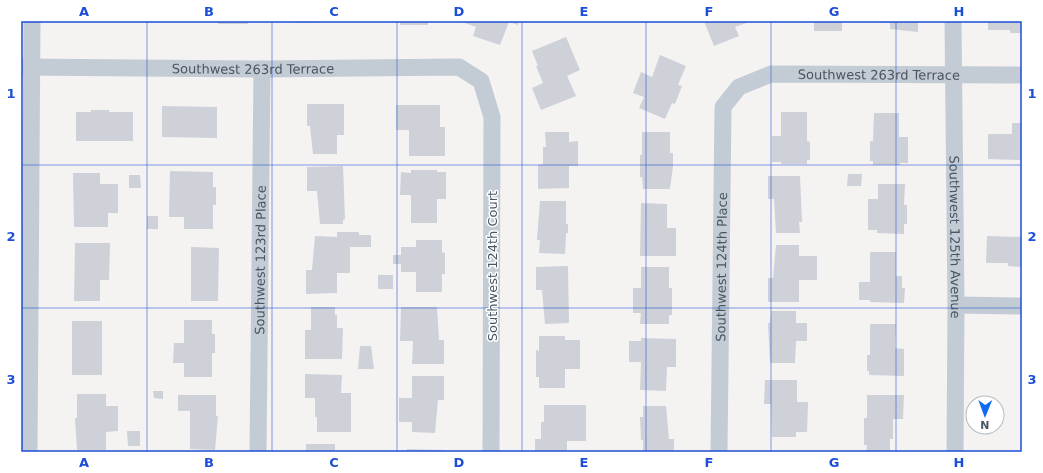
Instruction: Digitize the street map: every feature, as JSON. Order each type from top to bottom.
[{"type":"street","points":[[29,452],[26,67],[32,21]]},
{"type":"street","name":"Southwest 125th Avenue","points":[[953,21],[956,305],[954,452]]},
{"type":"street","name":"Southwest 263rd Terrace","points":[[26,67],[262,69],[459,67],[480,81]]},
{"type":"street","name":"Southwest 123rd Place","points":[[258,452],[262,69]]},
{"type":"street","name":"Southwest 263rd Terrace","points":[[739,87],[771,74],[1022,75]]},
{"type":"street","name":"Southwest 124th Court","points":[[480,81],[492,117],[491,452]]},
{"type":"street","name":"Southwest 124th Place","points":[[720,452],[723,106],[739,87]]},
{"type":"street","points":[[956,305],[1022,306]]},
{"type":"building","points":[[218,21],[248,21],[248,24],[218,24]]},
{"type":"building","points":[[295,21],[319,21],[319,23],[295,23]]},
{"type":"building","points":[[400,21],[428,21],[428,25],[400,25]]},
{"type":"building","points":[[459,21],[519,21],[518,25],[509,22],[500,45],[473,36],[476,27]]},
{"type":"building","points":[[704,21],[752,21],[735,27],[739,36],[714,46]]},
{"type":"building","points":[[814,21],[842,21],[842,31],[814,31]]},
{"type":"building","points":[[866,21],[918,21],[918,32],[890,29],[890,23]]},
{"type":"building","points":[[988,21],[1022,21],[1022,33],[1010,33],[1010,30],[988,30]]},
{"type":"building","points":[[566,37],[580,70],[567,76],[576,96],[541,110],[532,88],[543,83],[532,51]]},
{"type":"building","points":[[660,55],[686,66],[678,85],[682,86],[675,104],[672,103],[665,119],[639,108],[644,97],[633,93],[641,72],[652,77]]},
{"type":"building","points":[[307,104],[344,104],[344,135],[337,135],[337,154],[313,154],[310,126],[307,126]]},
{"type":"building","points":[[396,105],[440,105],[440,127],[445,127],[445,156],[409,156],[409,130],[396,130]]},
{"type":"building","points":[[162,106],[217,107],[217,138],[162,137]]},
{"type":"building","points":[[91,110],[133,112],[133,141],[76,141],[76,112],[91,112]]},
{"type":"building","points":[[781,112],[807,112],[807,141],[810,142],[810,160],[807,160],[807,164],[781,164],[781,162],[772,162],[772,136],[781,136]]},
{"type":"building","points":[[874,113],[899,113],[899,137],[908,137],[908,163],[900,163],[900,165],[873,165],[873,161],[870,161],[870,141],[873,141]]},
{"type":"building","points":[[1012,123],[1022,123],[1022,160],[988,159],[988,134],[1012,134]]},
{"type":"building","points":[[545,132],[569,132],[569,142],[578,141],[578,166],[569,166],[569,188],[538,189],[538,165],[543,164],[543,147],[546,147]]},
{"type":"building","points":[[642,132],[670,132],[670,153],[673,153],[673,166],[670,189],[643,189],[642,177],[640,177]]},
{"type":"building","points":[[343,166],[345,219],[343,220],[343,224],[320,224],[317,191],[307,191],[307,167]]},
{"type":"building","points":[[411,170],[437,170],[437,172],[446,172],[446,199],[437,199],[437,223],[411,223],[411,195],[400,195],[401,172],[411,173]]},
{"type":"building","points":[[170,171],[213,172],[213,187],[216,187],[216,205],[213,205],[213,229],[184,229],[184,217],[169,217]]},
{"type":"building","points":[[73,173],[100,173],[100,184],[118,184],[118,213],[108,213],[108,227],[74,227]]},
{"type":"building","points":[[848,174],[862,174],[861,186],[847,186]]},
{"type":"building","points":[[129,175],[140,175],[141,188],[129,188]]},
{"type":"building","points":[[768,176],[800,176],[802,222],[799,222],[800,233],[776,233],[774,199],[768,199]]},
{"type":"building","points":[[878,184],[905,184],[904,205],[907,205],[907,224],[904,224],[904,234],[877,233],[877,230],[868,230],[868,199],[878,199]]},
{"type":"building","points":[[540,201],[566,201],[566,224],[568,224],[568,233],[566,233],[565,254],[539,253],[540,240],[537,240]]},
{"type":"building","points":[[641,203],[667,204],[667,228],[676,228],[676,256],[640,256]]},
{"type":"building","points":[[147,216],[158,216],[158,229],[147,229]]},
{"type":"building","points":[[337,232],[359,232],[359,235],[371,235],[371,247],[350,247],[350,273],[337,273],[337,293],[306,294],[306,270],[312,270],[315,236],[337,237]]},
{"type":"building","points":[[987,236],[1022,237],[1022,267],[1008,266],[1008,263],[986,263]]},
{"type":"building","points":[[416,240],[442,240],[442,252],[445,253],[445,274],[442,274],[442,292],[416,292],[416,272],[401,272],[401,264],[393,264],[393,255],[401,255],[401,247],[416,247]]},
{"type":"building","points":[[75,243],[110,243],[109,280],[100,280],[100,301],[74,301]]},
{"type":"building","points":[[776,245],[799,245],[799,256],[817,256],[817,280],[799,280],[799,302],[768,302],[768,278],[773,278]]},
{"type":"building","points":[[191,247],[219,248],[218,301],[191,301]]},
{"type":"building","points":[[870,252],[896,252],[896,276],[902,276],[902,288],[905,288],[904,303],[870,302],[870,300],[859,300],[859,282],[870,282]]},
{"type":"building","points":[[568,266],[569,323],[545,324],[542,290],[536,290],[536,267]]},
{"type":"building","points":[[641,267],[669,267],[669,288],[672,288],[672,315],[669,315],[669,324],[640,324],[641,313],[633,313],[633,288],[641,288]]},
{"type":"building","points":[[378,275],[393,275],[393,289],[378,289]]},
{"type":"building","points":[[311,307],[335,307],[335,315],[337,315],[337,328],[343,328],[342,359],[305,359],[305,330],[311,330]]},
{"type":"building","points":[[401,307],[437,307],[439,340],[444,340],[444,364],[412,364],[413,341],[400,341]]},
{"type":"building","points":[[771,311],[796,311],[796,323],[807,323],[807,341],[796,341],[795,363],[770,363],[768,323],[770,323]]},
{"type":"building","points":[[184,320],[212,320],[212,334],[215,334],[215,353],[212,353],[212,377],[184,377],[184,363],[173,363],[174,343],[184,343]]},
{"type":"building","points":[[72,321],[102,321],[102,375],[72,375]]},
{"type":"building","points":[[870,324],[896,324],[895,348],[904,349],[904,376],[869,375],[869,371],[867,371],[867,355],[870,355]]},
{"type":"building","points":[[539,336],[565,336],[565,340],[580,340],[580,369],[565,369],[565,388],[539,388],[539,377],[536,377],[536,350],[539,351]]},
{"type":"building","points":[[641,338],[676,339],[676,367],[667,367],[666,391],[640,390],[641,362],[629,362],[629,341],[641,341]]},
{"type":"building","points":[[360,346],[371,346],[374,369],[358,369]]},
{"type":"building","points":[[305,374],[342,375],[341,393],[351,393],[351,432],[317,432],[315,398],[305,398]]},
{"type":"building","points":[[412,376],[444,376],[444,400],[438,400],[435,433],[412,432],[412,422],[399,422],[399,398],[412,398]]},
{"type":"building","points":[[765,380],[797,380],[797,402],[808,402],[807,432],[796,432],[796,437],[772,437],[771,404],[764,404]]},
{"type":"building","points":[[153,391],[163,391],[163,399],[154,398]]},
{"type":"building","points":[[77,394],[106,394],[106,406],[118,406],[118,431],[106,432],[106,450],[77,450],[75,418],[77,418]]},
{"type":"building","points":[[178,395],[216,395],[216,416],[218,416],[215,450],[190,449],[190,411],[178,411]]},
{"type":"building","points":[[867,395],[904,395],[903,419],[893,419],[893,439],[890,439],[890,452],[866,452],[867,445],[864,445],[864,418],[867,418]]},
{"type":"building","points":[[544,405],[586,405],[586,441],[567,441],[567,452],[535,452],[535,439],[541,439],[541,422],[544,422]]},
{"type":"building","points":[[643,406],[666,406],[669,439],[674,439],[674,452],[643,452],[640,417],[643,417]]},
{"type":"building","points":[[127,431],[140,431],[140,446],[128,446]]},
{"type":"building","points":[[306,444],[335,444],[335,452],[306,452]]},
{"type":"building","points":[[407,449],[443,450],[443,452],[407,452]]}]
